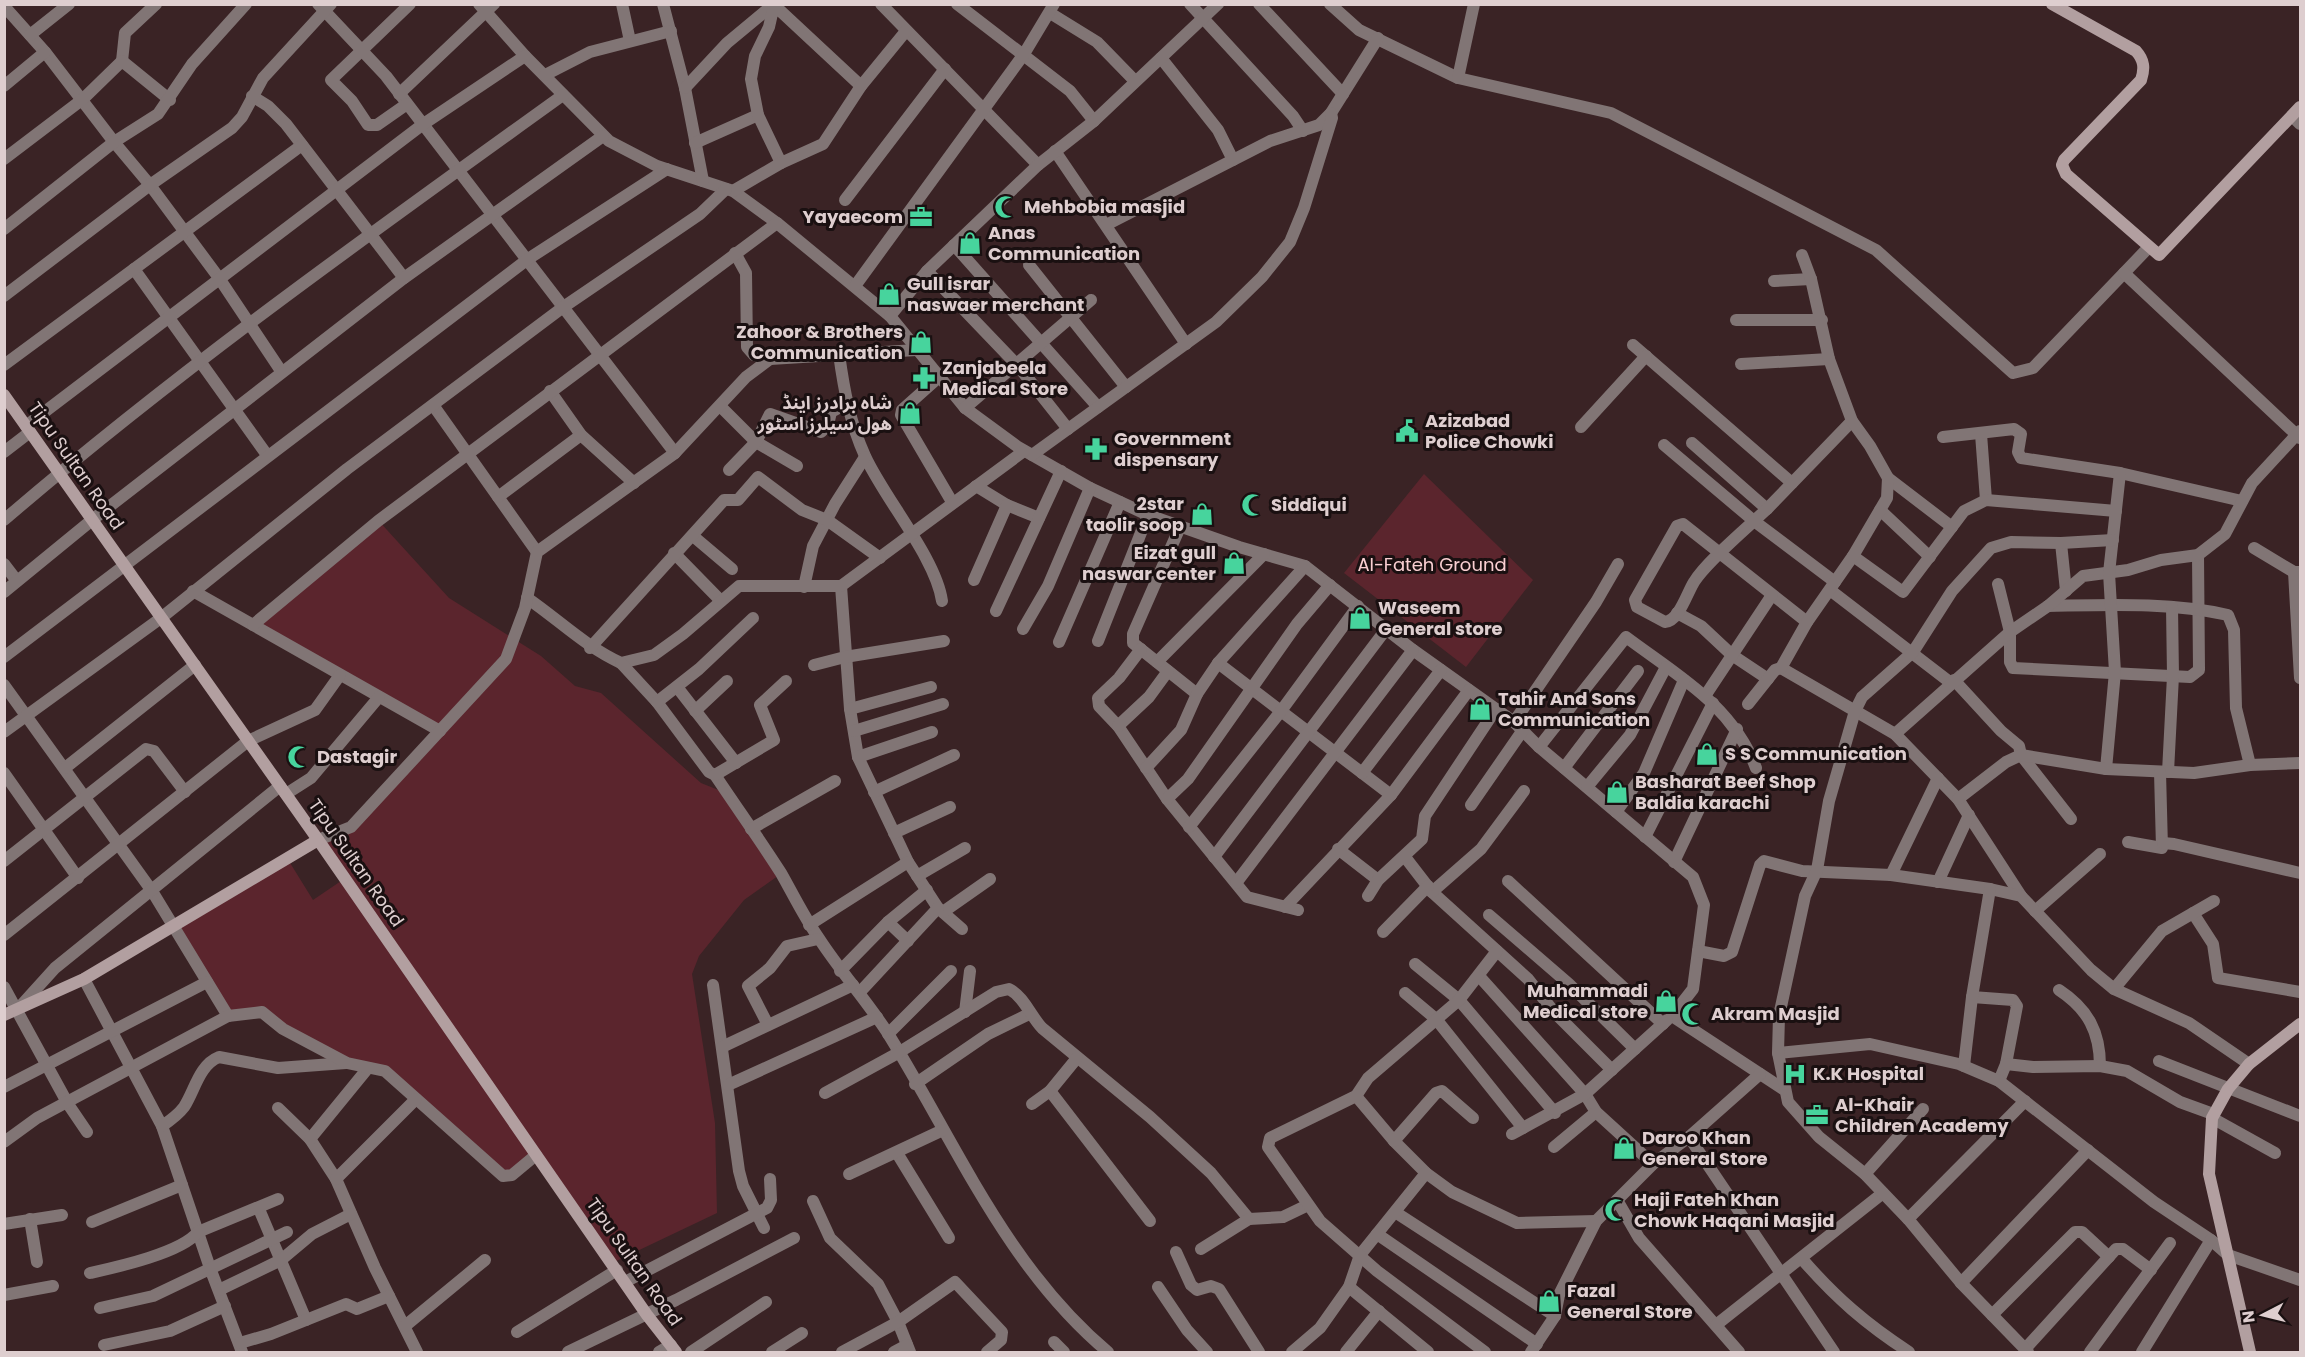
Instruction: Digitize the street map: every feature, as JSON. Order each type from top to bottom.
[{"type":"main road","points":[[2052,4],[2141,56],[2144,71],[2141,80],[2064,159],[2062,165],[2066,174],[2159,255],[2298,116]]},
{"type":"main road","name":"Tipu Sultan Road","points":[[4,395],[673,1349]]},
{"type":"main road","points":[[4,1015],[84,979],[318,840]]},
{"type":"main road","points":[[2250,1353],[2209,1174],[2213,1116],[2228,1089],[2249,1064],[2301,1024]]},
{"type":"street","points":[[30,35],[69,4]]},
{"type":"street","points":[[4,159],[83,99],[122,61],[125,33],[156,4]]},
{"type":"street","points":[[4,229],[114,142],[158,114],[170,100],[192,64],[246,4]]},
{"type":"street","points":[[410,4],[333,76],[334,84],[352,101],[368,125],[377,125],[487,7],[525,56],[603,136],[667,169],[730,190],[777,223],[890,316],[965,408],[1028,453],[1120,502],[1180,527],[1305,566],[1413,650],[1519,726],[1539,747],[1693,877],[1704,905],[1693,989],[1667,1020],[1586,1094],[1555,1113],[1518,1131],[1436,1019],[1405,993]]},
{"type":"street","points":[[622,4],[630,40]]},
{"type":"street","points":[[663,4],[685,88],[703,181]]},
{"type":"street","points":[[957,4],[1070,91],[1094,121]]},
{"type":"street","points":[[1190,4],[1293,116],[1303,131]]},
{"type":"street","points":[[890,316],[927,271],[1038,165],[1094,121],[1218,4]]},
{"type":"street","points":[[1259,4],[1343,94]]},
{"type":"street","points":[[1330,4],[1359,30],[1458,78],[1611,113],[1876,250],[2013,373],[2033,368],[2149,247]]},
{"type":"street","points":[[1458,78],[1474,4]]},
{"type":"street","points":[[685,88],[727,43],[774,5]]},
{"type":"street","points":[[774,5],[861,86]]},
{"type":"street","points":[[774,5],[769,27],[755,56],[751,79],[758,115],[781,164]]},
{"type":"street","points":[[884,6],[1038,165]]},
{"type":"street","points":[[4,296],[150,185],[232,128],[242,117],[263,78],[325,7],[403,99],[459,170],[528,259],[562,308],[675,453]]},
{"type":"street","points":[[855,286],[985,109],[1052,9],[1097,42],[1135,81]]},
{"type":"street","points":[[6,11],[45,52],[150,185],[219,278],[281,371]]},
{"type":"street","points":[[545,75],[590,52],[671,31]]},
{"type":"street","points":[[4,732],[161,618],[347,469],[562,308],[700,214],[730,190],[823,144],[861,86],[906,31]]},
{"type":"street","points":[[1106,225],[1270,141],[1319,125],[1331,113],[1378,38]]},
{"type":"street","points":[[4,86],[45,52]]},
{"type":"street","points":[[4,452],[28,429],[219,278],[422,125],[525,56]]},
{"type":"street","points":[[1161,58],[1218,130],[1233,160]]},
{"type":"street","points":[[122,61],[170,100]]},
{"type":"street","points":[[844,200],[945,69]]},
{"type":"street","points":[[4,520],[59,473],[249,322],[563,95]]},
{"type":"street","points":[[252,96],[268,106],[302,145],[404,278]]},
{"type":"street","points":[[621,663],[654,655],[739,586],[841,586],[911,536],[952,502],[1068,429],[1186,344],[1232,307],[1262,277],[1290,242],[1304,208],[1332,118],[1331,113]]},
{"type":"street","points":[[695,143],[758,115]]},
{"type":"street","points":[[4,592],[281,371],[404,278],[603,136]]},
{"type":"street","points":[[4,365],[302,145]]},
{"type":"street","points":[[1055,151],[1186,344]]},
{"type":"street","points":[[4,657],[123,564],[528,259],[667,169]]},
{"type":"street","points":[[253,625],[378,521],[777,223]]},
{"type":"street","points":[[954,245],[1043,342],[1098,407]]},
{"type":"street","points":[[735,254],[746,273],[747,347],[754,355],[770,358],[916,350]]},
{"type":"street","points":[[1802,255],[1812,279],[1829,359],[1852,421],[1870,446],[1888,478],[1952,527]]},
{"type":"street","points":[[1029,265],[1126,387]]},
{"type":"street","points":[[134,270],[267,455]]},
{"type":"street","points":[[927,271],[1017,365],[1068,429]]},
{"type":"street","points":[[1895,734],[2010,632],[2048,606],[2083,576],[2128,570],[2161,560],[2198,555],[2225,534],[2252,483],[2299,434],[2124,273]]},
{"type":"street","points":[[1774,281],[1812,279]]},
{"type":"street","points":[[965,408],[1091,300]]},
{"type":"street","points":[[1736,320],[1822,320]]},
{"type":"street","points":[[1633,345],[1792,483]]},
{"type":"street","points":[[839,354],[846,404],[866,457],[936,580],[942,601]]},
{"type":"street","points":[[1581,427],[1646,356]]},
{"type":"street","points":[[318,840],[351,827],[506,659],[527,598],[537,552],[675,453],[746,378],[770,358]]},
{"type":"street","points":[[1741,363],[1829,359]]},
{"type":"street","points":[[939,377],[902,410],[901,415],[952,502]]},
{"type":"street","points":[[550,392],[582,435],[634,483]]},
{"type":"street","points":[[729,470],[756,442],[770,414],[821,432],[828,425],[831,412],[846,404]]},
{"type":"street","points":[[433,405],[537,552]]},
{"type":"street","points":[[720,406],[756,442],[797,466]]},
{"type":"street","points":[[1808,622],[1720,555],[1683,524],[1677,525],[1635,600],[1637,607],[1669,622],[1677,613],[1695,579],[1720,555],[1754,521],[1767,509],[1852,421]]},
{"type":"street","points":[[1943,437],[2014,429],[2021,435],[2018,452],[2021,458],[2120,473],[2242,501]]},
{"type":"street","points":[[1982,434],[1986,500]]},
{"type":"street","points":[[498,497],[582,435]]},
{"type":"street","points":[[1692,444],[1767,509]]},
{"type":"street","points":[[1664,445],[1832,586],[1953,682],[2019,746],[2021,755],[2071,819]]},
{"type":"street","points":[[804,587],[813,546],[866,457]]},
{"type":"street","points":[[996,611],[1061,471]]},
{"type":"street","points":[[2106,769],[2115,672],[2109,573],[2120,473]]},
{"type":"street","points":[[590,648],[724,500],[738,500],[758,477],[802,510],[827,520],[880,558]]},
{"type":"street","points":[[1748,704],[1775,670],[1781,668],[1808,622],[1853,556],[1887,498],[1888,478]]},
{"type":"street","points":[[976,486],[1007,505],[1039,518]]},
{"type":"street","points":[[1023,629],[1048,586],[1090,488]]},
{"type":"street","points":[[1853,556],[1903,592],[1964,511],[1986,500],[2116,511]]},
{"type":"street","points":[[1059,642],[1120,502]]},
{"type":"street","points":[[974,580],[1007,505]]},
{"type":"street","points":[[1880,510],[1930,557]]},
{"type":"street","points":[[1098,641],[1148,515]]},
{"type":"street","points":[[1180,527],[1133,634],[1133,643],[1197,694]]},
{"type":"street","points":[[693,536],[732,569]]},
{"type":"street","points":[[2113,540],[2061,543],[2011,542],[1991,548],[1952,591],[1913,652],[1862,698],[1855,711],[1829,801],[1817,870],[1805,896],[1779,1016],[1778,1053],[1783,1089],[1788,1102],[1819,1137],[1865,1174],[1908,1219],[1961,1283],[2026,1351],[2116,1249],[2123,1249],[2151,1270]]},
{"type":"street","points":[[2061,543],[2066,591]]},
{"type":"street","points":[[2254,548],[2297,572],[2301,678]]},
{"type":"street","points":[[674,553],[721,601]]},
{"type":"street","points":[[1157,662],[1264,554]]},
{"type":"street","points":[[1998,584],[2010,632],[2010,662],[2013,668],[2190,677],[2199,670],[2198,555]]},
{"type":"street","points":[[4,564],[17,581]]},
{"type":"street","points":[[1471,805],[1618,564]]},
{"type":"street","points":[[1146,768],[1181,730],[1197,694],[1218,663],[1305,566]]},
{"type":"street","points":[[1167,799],[1188,779],[1298,624],[1330,585]]},
{"type":"street","points":[[841,586],[850,709],[858,757],[908,862],[941,910],[962,929]]},
{"type":"street","points":[[194,591],[440,731]]},
{"type":"street","points":[[1645,837],[1732,655],[1772,595]]},
{"type":"street","points":[[527,598],[561,621],[590,648],[621,663],[657,702],[709,772],[716,775],[780,873],[809,925],[840,971],[857,989],[888,1034],[1006,1237],[1044,1286],[1108,1353]]},
{"type":"street","points":[[2048,606],[2111,605],[2198,609],[2228,615],[2232,621],[2236,708],[2250,765]]},
{"type":"street","points":[[1190,827],[1281,711],[1358,606]]},
{"type":"street","points":[[2128,842],[2159,849],[2163,843],[2164,772],[2173,676],[2172,608]]},
{"type":"street","points":[[1677,613],[1701,626],[1732,655],[1767,679]]},
{"type":"street","points":[[657,702],[677,687],[753,618]]},
{"type":"street","points":[[1214,857],[1387,628]]},
{"type":"street","points":[[1539,747],[1626,637],[1709,699],[1737,729],[1747,744],[1756,768]]},
{"type":"street","points":[[814,665],[845,657],[944,641]]},
{"type":"street","points":[[1141,649],[1119,678],[1098,698],[1099,706],[1118,726],[1167,799],[1247,897],[1292,908],[1338,849],[1391,795],[1469,690]]},
{"type":"street","points":[[1236,883],[1413,650]]},
{"type":"street","points":[[1218,663],[1391,795]]},
{"type":"street","points":[[65,768],[195,665]]},
{"type":"street","points":[[1587,787],[1630,735],[1666,667]]},
{"type":"street","points":[[1781,668],[1895,734],[1958,799],[2021,896],[2091,970],[2114,989],[2189,1023],[2249,1064]]},
{"type":"street","points":[[1362,773],[1442,670]]},
{"type":"street","points":[[1118,726],[1149,697],[1168,671]]},
{"type":"street","points":[[1564,768],[1638,671]]},
{"type":"street","points":[[4,935],[119,846],[248,741],[315,710],[340,675]]},
{"type":"street","points":[[1616,812],[1644,773],[1684,680]]},
{"type":"street","points":[[695,711],[728,681]]},
{"type":"street","points":[[716,775],[774,740],[760,705],[786,681]]},
{"type":"street","points":[[4,685],[152,891],[228,1016]]},
{"type":"street","points":[[677,687],[736,763]]},
{"type":"street","points":[[850,709],[931,687]]},
{"type":"street","points":[[17,1010],[55,968],[152,891],[283,790],[311,778],[379,697]]},
{"type":"street","points":[[854,731],[943,704]]},
{"type":"street","points":[[1368,897],[1378,880],[1422,839],[1425,816],[1496,709]]},
{"type":"street","points":[[1674,862],[1737,729]]},
{"type":"street","points":[[858,757],[932,732]]},
{"type":"street","points":[[4,861],[140,754],[150,749],[185,792]]},
{"type":"street","points":[[874,792],[954,755]]},
{"type":"street","points":[[1958,799],[2006,762],[2021,755],[2106,769],[2194,773],[2250,765],[2301,763]]},
{"type":"street","points":[[4,773],[78,878]]},
{"type":"street","points":[[1891,876],[1938,778]]},
{"type":"street","points":[[751,829],[835,782]]},
{"type":"street","points":[[1383,932],[1430,889],[1481,849],[1524,791]]},
{"type":"street","points":[[894,833],[950,807]]},
{"type":"street","points":[[1938,882],[1969,815]]},
{"type":"street","points":[[2163,843],[2301,873]]},
{"type":"street","points":[[917,876],[965,848]]},
{"type":"street","points":[[1338,849],[1378,880]]},
{"type":"street","points":[[2035,911],[2100,854]]},
{"type":"street","points":[[1405,857],[1430,889],[1528,979],[1554,1012],[1612,1070]]},
{"type":"street","points":[[1698,951],[1724,956],[1732,952],[1760,865],[1764,861],[1802,871],[1817,870],[1891,876],[1990,889],[2021,896]]},
{"type":"street","points":[[809,925],[908,862]]},
{"type":"street","points":[[722,1047],[768,1025],[857,989],[941,910],[990,879]]},
{"type":"street","points":[[1508,881],[1667,1020],[1783,1089]]},
{"type":"street","points":[[1964,1066],[1972,997],[1990,889]]},
{"type":"street","points":[[840,971],[888,922],[927,890]]},
{"type":"street","points":[[2114,989],[2162,931],[2214,901]]},
{"type":"street","points":[[2193,913],[2213,944],[2218,978],[2301,992]]},
{"type":"street","points":[[1489,915],[1569,984],[1635,1049]]},
{"type":"street","points":[[888,922],[908,940]]},
{"type":"street","points":[[768,1025],[748,986],[770,968],[787,946],[819,939]]},
{"type":"street","points":[[1485,1353],[1377,1271],[1320,1221],[1268,1147],[1268,1142],[1270,1137],[1356,1096],[1368,1078],[1459,1000],[1497,951]]},
{"type":"street","points":[[1415,964],[1459,1000],[1555,1113]]},
{"type":"street","points":[[888,1034],[951,971]]},
{"type":"street","points":[[965,1012],[970,971]]},
{"type":"street","points":[[1479,976],[1586,1094],[1596,1112],[1653,1164]]},
{"type":"street","points":[[84,979],[162,1126],[210,1268],[241,1348],[346,1304],[357,1310],[389,1296]]},
{"type":"street","points":[[4,1087],[207,982]]},
{"type":"street","points":[[713,985],[739,1171],[764,1228]]},
{"type":"street","points":[[4,987],[68,1104],[87,1132]]},
{"type":"street","points":[[825,1094],[898,1053],[996,992],[1009,989],[1022,999],[1029,1014],[1077,1058],[1150,1116],[1211,1173],[1249,1219]]},
{"type":"street","points":[[2059,990],[2076,1001],[2096,1030],[2100,1044],[2100,1066]]},
{"type":"street","points":[[1972,997],[2013,1000],[2016,1003],[2006,1064],[1999,1081]]},
{"type":"street","points":[[5,1139],[37,1118],[133,1070],[228,1016],[255,1011],[267,1014],[283,1029],[347,1063],[385,1071],[503,1176],[512,1175],[536,1155]]},
{"type":"street","points":[[915,1084],[988,1034],[1029,1014]]},
{"type":"street","points":[[728,1085],[877,1017]]},
{"type":"street","points":[[1778,1053],[1870,1044],[1964,1066],[1999,1081],[2154,1202],[2211,1240],[2228,1256],[2301,1280]]},
{"type":"street","points":[[162,1126],[176,1117],[210,1061],[219,1057],[278,1068],[347,1063]]},
{"type":"street","points":[[1032,1104],[1050,1091],[1077,1058]]},
{"type":"street","points":[[2159,1061],[2301,1116]]},
{"type":"street","points":[[2006,1064],[2033,1067],[2100,1066],[2127,1071],[2180,1102],[2213,1116],[2275,1153]]},
{"type":"street","points":[[310,1139],[368,1068]]},
{"type":"street","points":[[1377,1234],[1534,1348],[1556,1316],[1559,1295],[1596,1221],[1653,1164],[1689,1137],[1760,1074]]},
{"type":"street","points":[[1050,1091],[1150,1221]]},
{"type":"street","points":[[1394,1141],[1436,1093],[1442,1091],[1473,1118]]},
{"type":"street","points":[[1356,1096],[1394,1141],[1426,1173],[1452,1192],[1517,1223],[1596,1221]]},
{"type":"street","points":[[336,1179],[416,1099]]},
{"type":"street","points":[[1908,1219],[2025,1101]]},
{"type":"street","points":[[278,1108],[310,1139],[336,1179],[417,1353]]},
{"type":"street","points":[[1865,1174],[1923,1109]]},
{"type":"street","points":[[1554,1147],[1596,1112]]},
{"type":"street","points":[[849,1174],[943,1130]]},
{"type":"street","points":[[1689,1137],[1834,1353]]},
{"type":"street","points":[[1961,1283],[2088,1150]]},
{"type":"street","points":[[897,1153],[949,1238]]},
{"type":"street","points":[[1292,1353],[1320,1328],[1349,1287],[1360,1255],[1426,1173]]},
{"type":"street","points":[[625,1282],[756,1214],[770,1204],[770,1179]]},
{"type":"street","points":[[92,1222],[182,1185]]},
{"type":"street","points":[[1716,1326],[1883,1193]]},
{"type":"street","points":[[90,1273],[142,1261],[188,1240],[198,1232],[259,1209],[278,1199]]},
{"type":"street","points":[[1617,1200],[1639,1238],[1739,1353]]},
{"type":"street","points":[[813,1201],[830,1238],[878,1284],[898,1322],[908,1349],[894,1353]]},
{"type":"street","points":[[1201,1250],[1249,1219],[1283,1216],[1308,1205]]},
{"type":"street","points":[[259,1209],[306,1320]]},
{"type":"street","points":[[1395,1212],[1556,1316]]},
{"type":"street","points":[[219,1290],[281,1260],[312,1234],[351,1214]]},
{"type":"street","points":[[4,1224],[62,1215]]},
{"type":"street","points":[[30,1220],[37,1262]]},
{"type":"street","points":[[100,1308],[153,1296],[287,1232]]},
{"type":"street","points":[[1992,1315],[2075,1232],[2082,1232],[2109,1257]]},
{"type":"street","points":[[568,1353],[647,1315],[794,1238]]},
{"type":"street","points":[[2142,1353],[2211,1240]]},
{"type":"street","points":[[2090,1353],[2170,1243]]},
{"type":"street","points":[[1176,1252],[1193,1288],[1197,1290],[1211,1286],[1219,1289],[1259,1353]]},
{"type":"street","points":[[1802,1259],[1834,1297],[1867,1325],[1909,1353]]},
{"type":"street","points":[[405,1326],[485,1260]]},
{"type":"street","points":[[517,1332],[617,1270]]},
{"type":"street","points":[[842,1353],[898,1322],[955,1282],[1002,1332],[1001,1340],[987,1353]]},
{"type":"street","points":[[4,1295],[53,1286]]},
{"type":"street","points":[[1158,1287],[1187,1330],[1207,1353]]},
{"type":"street","points":[[1349,1287],[1422,1351]]},
{"type":"street","points":[[691,1353],[766,1302]]},
{"type":"street","points":[[105,1345],[170,1331],[225,1306]]},
{"type":"street","points":[[1346,1353],[1379,1311]]},
{"type":"street","points":[[772,1353],[802,1334]]},
{"type":"street","points":[[1054,1342],[1065,1353]]},
{"type":"street","points":[[659,1353],[673,1349]]},
{"type":"green space","name":"Al-Fateh Ground","points":[[1424,474],[1533,580],[1466,667],[1344,573]]},
{"type":"green space","points":[[377,519],[449,598],[541,656],[575,686],[601,693],[701,783],[731,795],[782,873],[744,900],[699,956],[692,974],[715,1123],[717,1213],[612,1263],[534,1158],[512,1176],[384,1072],[346,1064],[266,1015],[227,1017],[172,927],[287,858],[313,900],[344,879],[320,844],[350,826],[440,730],[252,623]]},
{"type":"place","name":"Mehbobia masjid","points":[[1006,207]]},
{"type":"place","name":"Yayaecom","points":[[921,217]]},
{"type":"place","name":"Anas Communication","points":[[970,243]]},
{"type":"place","name":"Gull israr naswaer merchant","points":[[889,294]]},
{"type":"place","name":"Zahoor & Brothers Communication","points":[[921,342]]},
{"type":"place","name":"Zanjabeela Medical Store","points":[[924,378]]},
{"type":"place","name":"شاہ برادرز اینڈ ھول سیلرز اسٹور","points":[[910,413]]},
{"type":"place","name":"Azizabad Police Chowki","points":[[1407,431]]},
{"type":"place","name":"Government dispensary","points":[[1096,449]]},
{"type":"place","name":"Siddiqui","points":[[1253,505]]},
{"type":"place","name":"2star taolir soop","points":[[1202,514]]},
{"type":"place","name":"Eizat gull naswar center","points":[[1234,563]]},
{"type":"place","name":"Waseem General store","points":[[1360,618]]},
{"type":"place","name":"Tahir And Sons Communication","points":[[1480,709]]},
{"type":"place","name":"S S Communication","points":[[1707,754]]},
{"type":"place","name":"Dastagir","points":[[299,757]]},
{"type":"place","name":"Basharat Beef Shop Baldia karachi","points":[[1617,792]]},
{"type":"place","name":"Muhammadi Medical store","points":[[1666,1001]]},
{"type":"place","name":"Akram Masjid","points":[[1693,1014]]},
{"type":"place","name":"K.K Hospital","points":[[1795,1074]]},
{"type":"place","name":"Al-Khair Children Academy","points":[[1817,1115]]},
{"type":"place","name":"Daroo Khan General Store","points":[[1624,1148]]},
{"type":"place","name":"Haji Fateh Khan Chowk Haqani Masjid","points":[[1616,1210]]},
{"type":"place","name":"Fazal General Store","points":[[1549,1301]]}]
